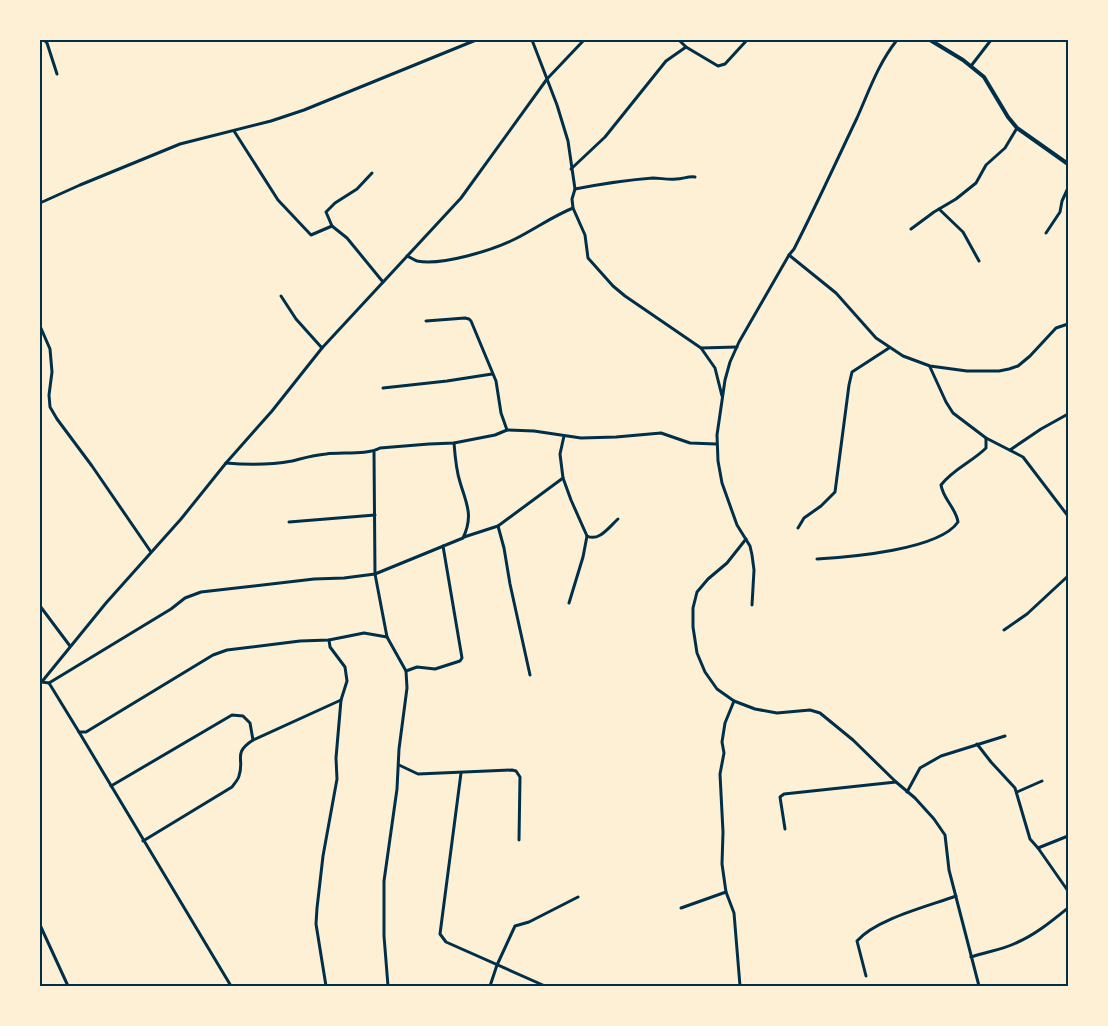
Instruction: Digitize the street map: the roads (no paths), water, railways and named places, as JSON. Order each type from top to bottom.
[{"type":"street","points":[[44,40],[57,74]]},
{"type":"street","points":[[40,204],[80,185],[180,144],[234,131],[304,110],[476,40]]},
{"type":"street","points":[[532,40],[568,141],[575,189],[572,199],[573,208],[585,235],[586,251],[591,263],[613,286],[638,307],[701,348],[715,368],[723,398]]},
{"type":"street","points":[[41,683],[106,603],[181,519],[226,463],[272,411],[322,348],[461,198],[547,79],[584,40]]},
{"type":"street","points":[[679,40],[718,66],[724,64],[747,40]]},
{"type":"street","points":[[752,605],[754,570],[750,546],[737,525],[722,483],[716,444],[727,373],[737,347],[794,249],[824,189],[877,71],[897,40]]},
{"type":"street","points":[[930,40],[971,66],[984,77],[1008,118],[1017,128],[1068,164]]},
{"type":"street","points":[[971,66],[990,40]]},
{"type":"street","points":[[571,169],[605,137],[666,61],[686,46]]},
{"type":"street","points":[[911,229],[976,184],[986,165],[1005,148],[1017,128]]},
{"type":"street","points":[[234,131],[278,200],[311,235],[332,226]]},
{"type":"street","points":[[372,173],[357,189],[335,203],[326,212],[332,226],[347,238],[383,282]]},
{"type":"street","points":[[575,189],[635,180],[655,178],[674,180],[687,176],[695,177]]},
{"type":"street","points":[[1046,233],[1060,212],[1062,201],[1068,188]]},
{"type":"street","points":[[407,256],[416,261],[433,261],[468,256],[514,240],[554,216],[573,208]]},
{"type":"street","points":[[940,209],[963,232],[979,261]]},
{"type":"street","points":[[789,255],[836,293],[876,338],[889,348],[916,362],[930,366],[967,371],[999,371],[1009,369],[1018,366],[1030,356],[1056,328],[1068,324]]},
{"type":"street","points":[[281,296],[296,319],[322,348]]},
{"type":"street","points":[[426,321],[469,319],[496,381],[501,413],[507,430]]},
{"type":"street","points":[[40,326],[50,349],[52,372],[49,395],[50,406],[56,418],[92,466],[151,552]]},
{"type":"street","points":[[701,348],[737,347]]},
{"type":"street","points":[[798,528],[804,518],[821,506],[835,492],[852,372],[889,348]]},
{"type":"street","points":[[930,366],[953,413],[986,438],[1023,457],[1068,516]]},
{"type":"street","points":[[383,388],[492,374]]},
{"type":"street","points":[[1010,450],[1068,414]]},
{"type":"street","points":[[226,463],[248,466],[291,461],[311,455],[374,452],[380,448],[454,443],[495,435],[507,430],[601,438],[661,433],[690,443],[716,444]]},
{"type":"street","points":[[564,436],[560,454],[563,478],[577,517],[587,536],[583,557],[569,603]]},
{"type":"street","points":[[818,559],[896,550],[932,539],[954,528],[958,522],[957,517],[945,497],[941,485],[986,448],[986,438]]},
{"type":"street","points":[[454,443],[459,480],[468,503],[468,527],[463,538]]},
{"type":"street","points":[[374,452],[375,574],[387,637],[406,671],[407,688],[384,881],[384,936],[388,986]]},
{"type":"street","points":[[41,683],[49,683],[171,609],[185,598],[201,592],[375,574],[463,538],[498,526],[563,478]]},
{"type":"street","points":[[289,522],[375,515]]},
{"type":"street","points":[[587,536],[591,538],[598,536],[618,519]]},
{"type":"street","points":[[498,526],[530,675]]},
{"type":"street","points":[[746,539],[727,563],[708,579],[698,592],[693,608],[693,627],[697,653],[704,672],[717,689],[755,710],[777,713],[810,710],[820,713],[853,740],[934,819],[945,835],[949,870],[979,986]]},
{"type":"street","points":[[406,671],[416,667],[435,669],[460,661],[462,658],[457,638],[443,546]]},
{"type":"street","points":[[1004,630],[1027,614],[1068,576]]},
{"type":"street","points":[[40,606],[70,646]]},
{"type":"street","points":[[79,732],[86,732],[213,655],[227,650],[300,641],[329,640],[364,634],[387,637]]},
{"type":"street","points":[[326,986],[316,924],[317,908],[323,856],[337,779],[336,758],[341,700],[347,681],[345,667],[330,647],[329,640]]},
{"type":"street","points":[[49,683],[231,986]]},
{"type":"street","points":[[143,841],[232,787],[239,776],[241,750],[253,740],[341,700]]},
{"type":"street","points":[[734,700],[725,724],[722,742],[724,753],[720,774],[723,832],[722,864],[726,892],[734,912],[740,986]]},
{"type":"street","points":[[111,786],[232,715],[243,716],[250,723],[253,740]]},
{"type":"street","points":[[907,792],[920,768],[941,756],[1005,736]]},
{"type":"street","points":[[978,744],[991,762],[1015,788],[1030,839],[1068,891]]},
{"type":"street","points":[[399,765],[418,774],[512,770],[520,778],[519,840]]},
{"type":"street","points":[[461,772],[440,934],[446,942],[546,986]]},
{"type":"street","points":[[786,829],[780,797],[784,794],[896,782]]},
{"type":"street","points":[[1017,792],[1042,782]]},
{"type":"street","points":[[1038,848],[1068,836]]},
{"type":"street","points":[[681,908],[726,892]]},
{"type":"street","points":[[866,976],[857,940],[864,933],[895,918],[956,896]]},
{"type":"street","points":[[490,986],[497,965],[516,926],[529,922],[578,897]]},
{"type":"street","points":[[971,957],[1026,939],[1068,908]]},
{"type":"street","points":[[40,925],[68,986]]}]
